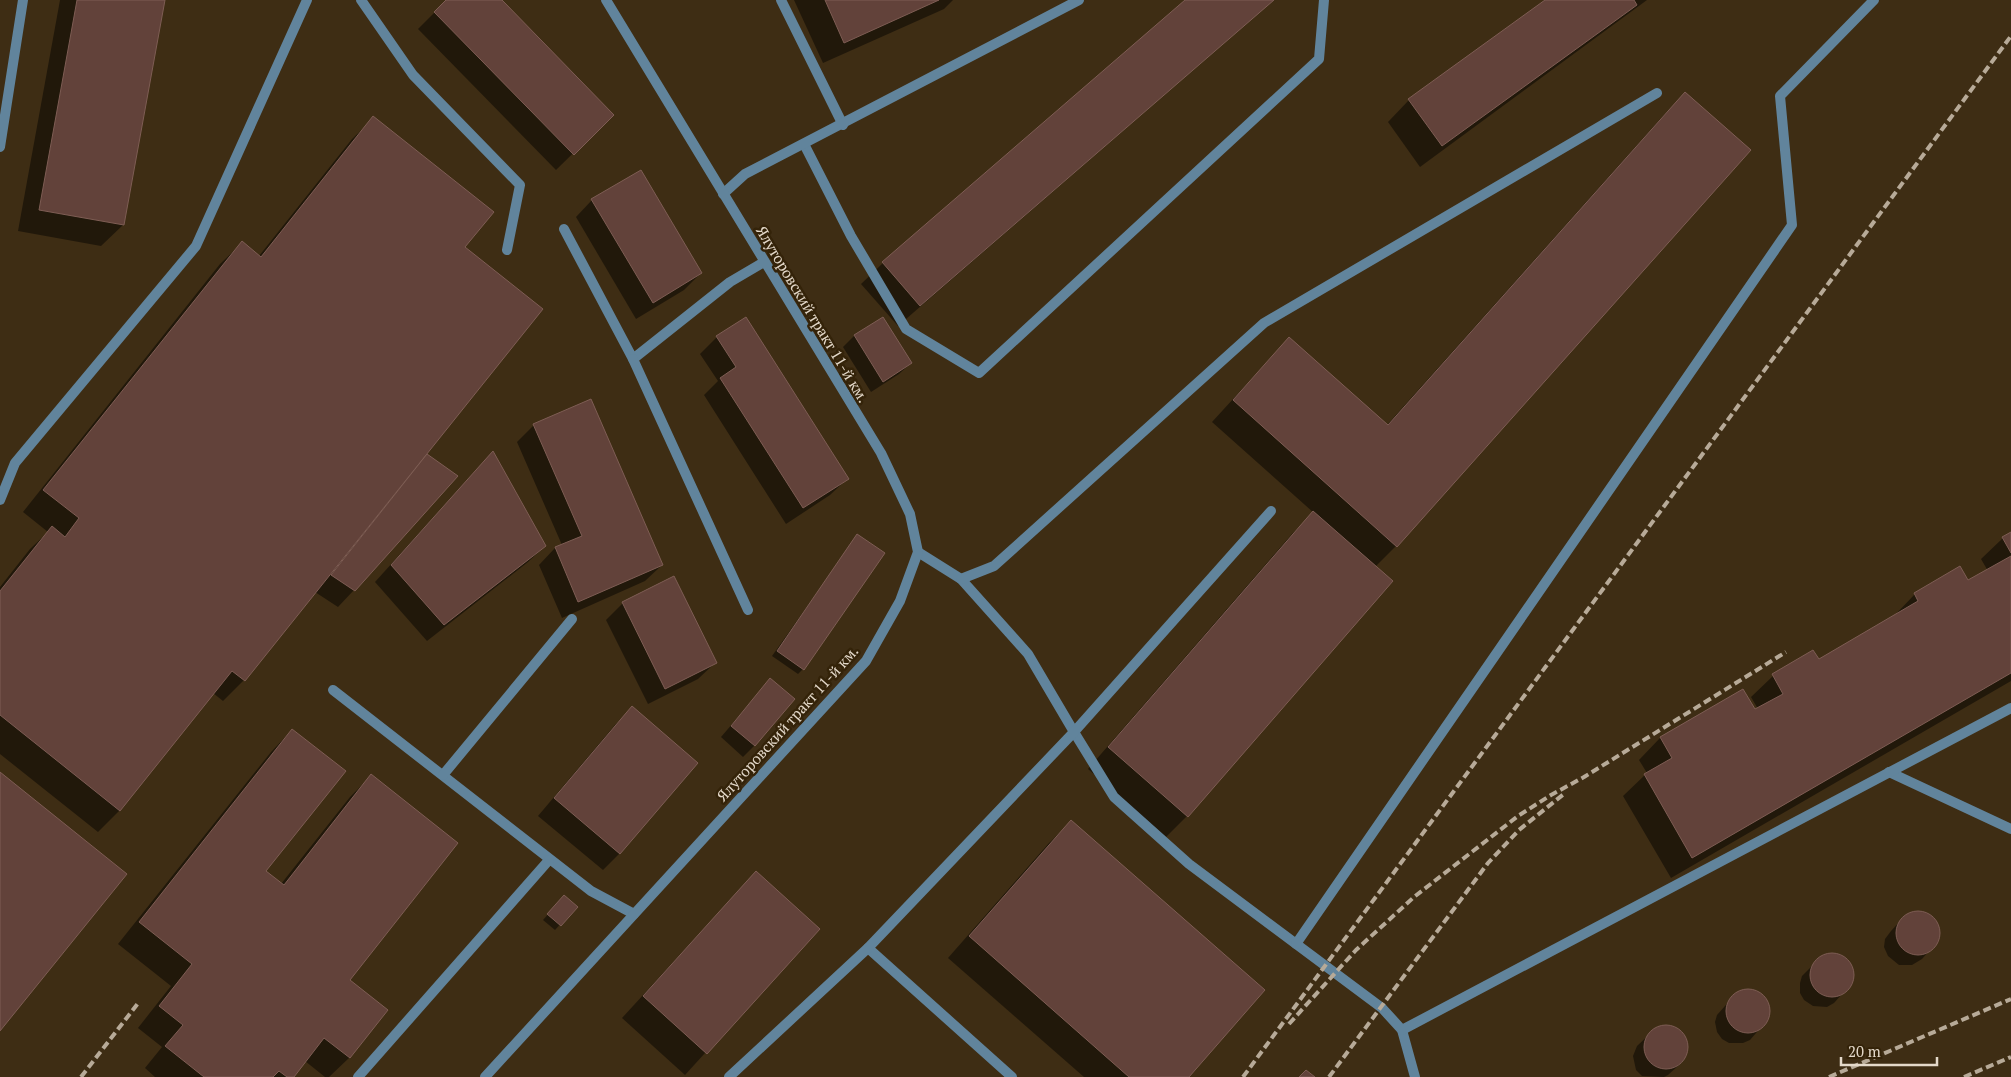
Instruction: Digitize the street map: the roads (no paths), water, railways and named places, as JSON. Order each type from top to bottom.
[{"type":"street","points":[[0,147],[23,0]]},
{"type":"street","points":[[0,500],[15,463],[196,246],[307,0]]},
{"type":"street","points":[[361,0],[414,75],[520,185],[507,250]]},
{"type":"street","name":"Ялуторовский тракт 11-й км.","points":[[485,1077],[866,661],[900,601],[918,552],[910,514],[880,453],[606,0]]},
{"type":"street","points":[[781,0],[843,124]]},
{"type":"street","points":[[723,194],[745,174],[1079,0]]},
{"type":"street","points":[[804,144],[852,236],[906,329],[978,372],[1319,59],[1324,0]]},
{"type":"street","points":[[1296,944],[1792,225],[1780,96],[1874,0]]},
{"type":"street","points":[[961,579],[994,566],[1264,323],[1657,93]]},
{"type":"street","points":[[564,229],[633,359],[748,610]]},
{"type":"street","points":[[633,359],[730,282],[764,262]]},
{"type":"street","points":[[729,1077],[868,948],[1074,732],[1271,511]]},
{"type":"street","points":[[918,552],[961,579],[1028,654],[1114,796],[1189,864],[1382,1008],[1402,1030],[1415,1077]]},
{"type":"street","points":[[443,776],[572,619]]},
{"type":"street","points":[[333,690],[549,860],[591,891],[634,914]]},
{"type":"street","points":[[1402,1030],[2011,708]]},
{"type":"street","points":[[1889,772],[2011,829]]},
{"type":"street","points":[[358,1077],[549,860]]},
{"type":"street","points":[[868,948],[1012,1077]]},
{"type":"railway","points":[[1243,1077],[2011,36]]},
{"type":"railway","points":[[1289,1024],[1356,950],[1414,897],[1518,816],[1786,652]]},
{"type":"railway","points":[[1329,1077],[1488,863],[1519,830],[1565,793]]},
{"type":"railway","points":[[1829,1077],[2011,999]]},
{"type":"railway","points":[[81,1077],[139,1002]]},
{"type":"railway","points":[[1964,1077],[2011,1057]]}]
